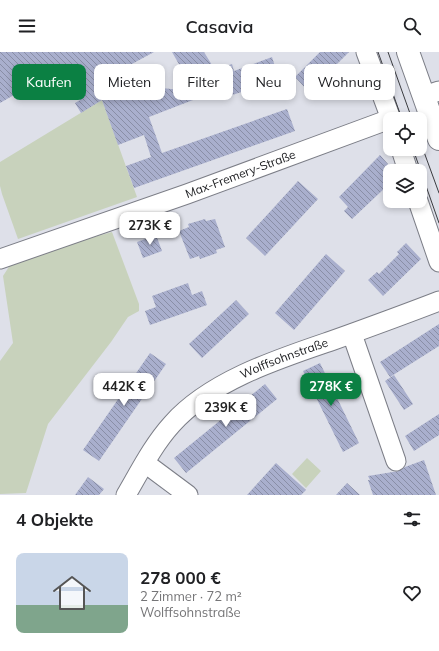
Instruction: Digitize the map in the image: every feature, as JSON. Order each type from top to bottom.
[{"type":"main road","points":[[408,52],[431,94],[439,139]]},
{"type":"street","points":[[366,52],[388,112]]},
{"type":"street","name":"Max-Fremery-Straße","points":[[0,259],[193,192],[383,122]]},
{"type":"street","points":[[420,208],[439,262]]},
{"type":"street","name":"Wolffsohnstraße","points":[[126,495],[155,446],[172,424],[192,405],[209,394],[237,377],[285,357],[352,334],[439,301]]},
{"type":"street","points":[[352,334],[396,461]]},
{"type":"street","points":[[145,463],[188,495]]},
{"type":"green space","points":[[102,100],[137,197],[18,239],[0,186],[0,162]]},
{"type":"green space","points":[[112,232],[139,304],[139,311],[128,317],[111,342],[48,424],[26,493],[0,494],[0,361],[13,343],[3,276],[14,259]]},
{"type":"green space","points":[[307,458],[321,471],[306,488],[292,474]]},
{"type":"building","points":[[0,52],[154,52],[132,64],[94,64],[94,100],[102,100],[81,113],[75,103],[80,100],[86,100],[86,64],[12,64],[12,96],[0,103]]},
{"type":"building","points":[[172,52],[204,52],[211,64],[179,64]]},
{"type":"building","points":[[320,52],[349,52],[337,64],[308,64]]},
{"type":"building","points":[[272,57],[274,64],[253,64]]},
{"type":"building","points":[[233,68],[234,71],[241,68],[241,92],[233,95]]},
{"type":"building","points":[[304,68],[304,87],[296,78],[296,76]]},
{"type":"building","points":[[165,88],[173,89],[173,100],[193,100],[149,117],[162,153],[287,109],[295,131],[134,188],[126,166],[151,157],[144,135],[118,145],[102,100],[165,100]]},
{"type":"building","points":[[380,155],[388,164],[383,164],[383,190],[352,219],[344,211],[348,207],[339,197]]},
{"type":"building","points":[[298,181],[318,199],[265,256],[246,238]]},
{"type":"building","points":[[205,219],[206,221],[215,219],[225,247],[216,250],[217,253],[200,259],[199,256],[190,259],[179,231],[189,227],[188,224]]},
{"type":"building","points":[[156,235],[162,251],[143,258],[137,242]]},
{"type":"building","points":[[406,243],[421,259],[383,296],[368,280],[377,272],[379,274],[399,254],[397,252]]},
{"type":"building","points":[[326,254],[345,271],[294,330],[275,313]]},
{"type":"building","points":[[188,283],[192,295],[202,291],[207,305],[150,325],[145,311],[156,307],[152,296]]},
{"type":"building","points":[[236,300],[249,314],[202,358],[189,344]]},
{"type":"building","points":[[439,324],[439,346],[390,377],[380,362]]},
{"type":"building","points":[[150,353],[166,364],[99,461],[83,450]]},
{"type":"building","points":[[320,363],[359,443],[343,452],[303,371]]},
{"type":"building","points":[[394,375],[413,404],[404,410],[385,381]]},
{"type":"building","points":[[265,384],[277,399],[186,473],[174,458]]},
{"type":"building","points":[[439,414],[439,435],[414,451],[405,436]]},
{"type":"building","points":[[424,460],[436,495],[373,495],[368,476],[399,471],[405,467]]},
{"type":"building","points":[[276,463],[306,490],[301,495],[247,495]]},
{"type":"building","points":[[88,477],[104,489],[99,495],[75,495]]},
{"type":"building","points":[[347,483],[360,495],[336,495]]},
{"type":"tram line","points":[[378,52],[399,112]]},
{"type":"tram line","points":[[388,52],[409,112]]},
{"type":"tram line","points":[[415,156],[439,223]]},
{"type":"tram line","points":[[425,156],[439,193]]}]
